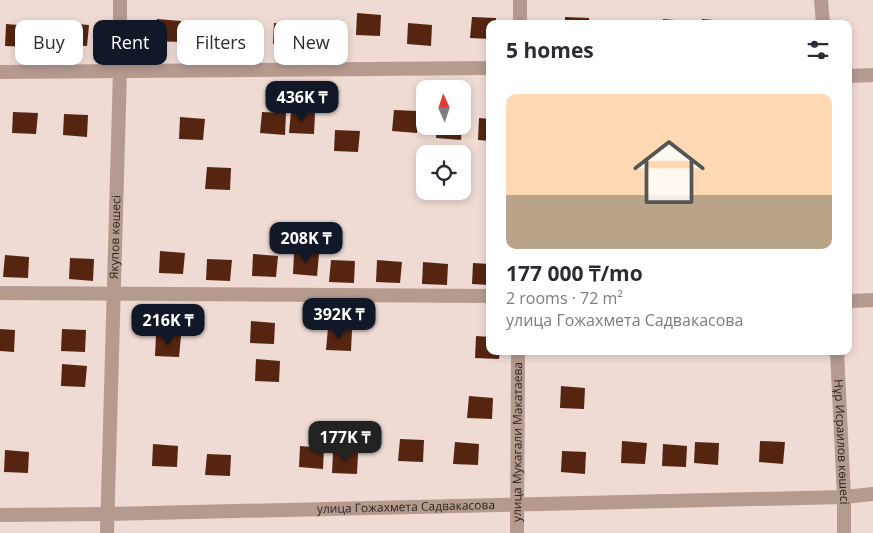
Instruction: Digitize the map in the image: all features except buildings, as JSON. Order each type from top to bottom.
[{"type":"street","name":"Якупов көшесі","points":[[107,533],[120,70],[120,0]]},
{"type":"street","points":[[520,0],[520,20]]},
{"type":"street","points":[[821,0],[823,20]]},
{"type":"street","points":[[0,72],[486,68]]},
{"type":"street","points":[[852,76],[873,75]]},
{"type":"street","points":[[0,293],[486,296]]},
{"type":"street","points":[[852,301],[873,300]]},
{"type":"street","name":"улица Мукагали Макатаева","points":[[517,533],[518,355]]},
{"type":"street","name":"Нұр Исраилов көшесі","points":[[837,355],[844,533]]},
{"type":"street","name":"улица Гожахмета Садвакасова","points":[[0,514],[108,514],[844,497],[873,494]]}]
